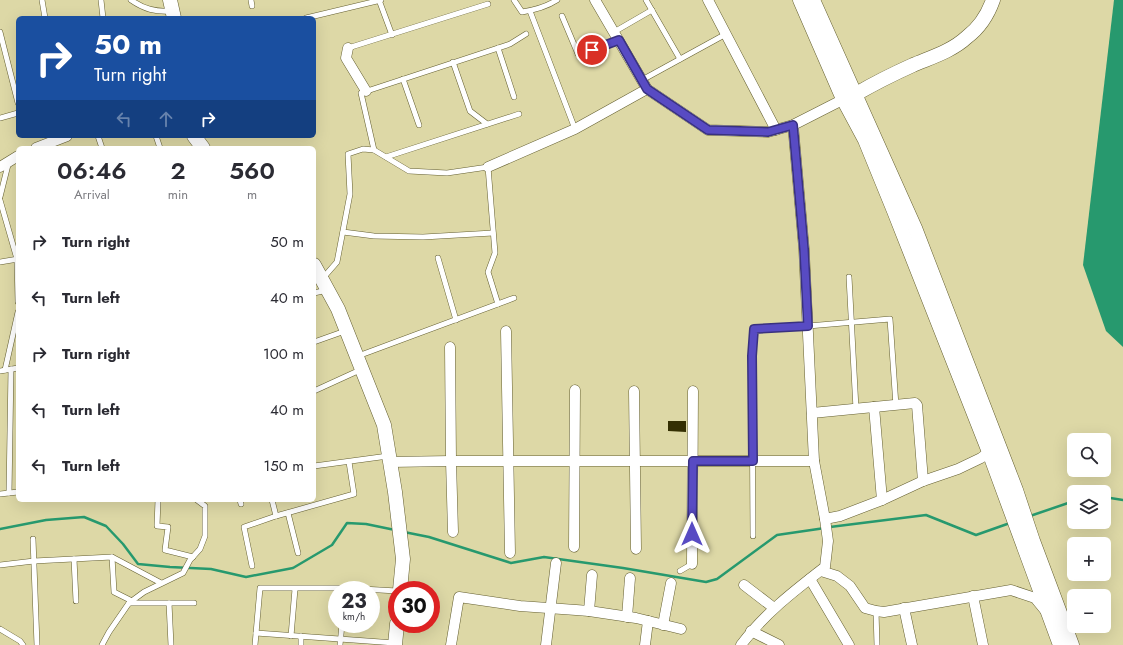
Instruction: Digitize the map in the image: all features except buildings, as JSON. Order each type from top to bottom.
[{"type":"main road","points":[[800,0],[915,228],[994,448],[1016,490],[1017,512],[1056,617],[1072,645]]},
{"type":"main road","points":[[813,0],[849,96]]},
{"type":"main road","points":[[849,96],[880,80],[953,48],[968,37],[978,26],[991,6],[993,0]]},
{"type":"main road","points":[[316,268],[326,284],[338,309],[384,425],[403,559],[401,581]]},
{"type":"main road","points":[[1056,617],[1060,645]]},
{"type":"main road","points":[[395,644],[396,633]]},
{"type":"street","points":[[596,0],[644,84],[708,130],[768,132],[793,125],[849,96]]},
{"type":"street","points":[[708,0],[776,130]]},
{"type":"street","points":[[348,48],[346,58],[366,91]]},
{"type":"street","points":[[488,167],[575,129],[644,84]]},
{"type":"street","points":[[740,645],[751,631],[774,608],[825,567],[828,541],[814,461],[804,249],[793,125]]},
{"type":"street","points":[[42,146],[59,138]]},
{"type":"street","points":[[4,165],[16,157]]},
{"type":"street","points":[[506,331],[510,552]]},
{"type":"street","points":[[450,347],[453,532]]},
{"type":"street","points":[[574,547],[575,390]]},
{"type":"street","points":[[634,391],[636,549]]},
{"type":"street","points":[[692,564],[693,391]]},
{"type":"street","points":[[812,413],[915,403],[917,405],[923,481]]},
{"type":"street","points":[[874,408],[882,500]]},
{"type":"street","points":[[825,520],[882,500],[923,481],[958,469],[981,458],[994,448]]},
{"type":"street","points":[[390,459],[508,462],[814,461]]},
{"type":"street","points":[[546,645],[556,564]]},
{"type":"street","points":[[821,571],[837,576],[850,586],[866,608],[876,611],[884,612],[1011,590],[1035,598],[1056,617]]},
{"type":"street","points":[[589,611],[592,575]]},
{"type":"street","points":[[626,617],[630,578]]},
{"type":"street","points":[[810,579],[849,645]]},
{"type":"street","points":[[663,625],[671,583]]},
{"type":"street","points":[[744,585],[774,608]]},
{"type":"street","points":[[973,596],[983,645]]},
{"type":"street","points":[[451,645],[458,597],[520,606],[589,611],[648,621],[681,629]]},
{"type":"street","points":[[904,608],[912,645]]},
{"type":"street","points":[[645,645],[648,621]]},
{"type":"street","points":[[751,631],[779,645]]},
{"type":"lane","points":[[42,0],[44,16]]},
{"type":"lane","points":[[101,0],[103,16]]},
{"type":"lane","points":[[131,0],[140,6],[158,11],[173,10]]},
{"type":"lane","points":[[251,0],[252,6]]},
{"type":"lane","points":[[314,16],[380,0],[392,35]]},
{"type":"lane","points":[[514,0],[522,12],[548,6],[557,0]]},
{"type":"lane","points":[[646,0],[680,59]]},
{"type":"lane","points":[[348,48],[488,4]]},
{"type":"lane","points":[[562,16],[578,54],[616,36],[652,10]]},
{"type":"lane","points":[[530,11],[575,129]]},
{"type":"lane","points":[[0,32],[16,95]]},
{"type":"lane","points":[[374,150],[361,93],[510,44],[526,34]]},
{"type":"lane","points":[[644,84],[680,59],[726,34]]},
{"type":"lane","points":[[498,48],[514,97]]},
{"type":"lane","points":[[453,62],[470,111],[487,124]]},
{"type":"lane","points":[[403,79],[419,125]]},
{"type":"lane","points":[[0,118],[16,114]]},
{"type":"lane","points":[[386,157],[519,114]]},
{"type":"lane","points":[[316,292],[326,284],[337,262],[350,194],[348,154],[363,149],[374,150],[409,171],[447,173],[488,167],[495,253],[488,272],[498,304]]},
{"type":"lane","points":[[4,165],[8,165],[0,199],[16,252]]},
{"type":"lane","points":[[343,232],[374,236],[423,237],[493,233]]},
{"type":"lane","points":[[438,258],[456,320]]},
{"type":"lane","points":[[0,262],[16,259]]},
{"type":"lane","points":[[849,277],[856,409]]},
{"type":"lane","points":[[357,356],[514,298]]},
{"type":"lane","points":[[754,536],[752,356],[754,329],[890,319],[896,406]]},
{"type":"lane","points":[[9,493],[5,370],[16,321]]},
{"type":"lane","points":[[316,341],[347,330]]},
{"type":"lane","points":[[5,370],[16,368]]},
{"type":"lane","points":[[316,390],[362,369]]},
{"type":"lane","points":[[316,466],[390,459]]},
{"type":"lane","points":[[252,566],[244,527],[276,516],[354,494],[349,462]]},
{"type":"lane","points":[[0,494],[16,492]]},
{"type":"lane","points":[[158,502],[157,526],[168,527],[165,550],[191,558]]},
{"type":"lane","points":[[102,645],[109,632],[131,602],[144,592],[182,573],[191,558],[200,549],[205,536],[205,506],[200,502]]},
{"type":"lane","points":[[272,502],[276,516]]},
{"type":"lane","points":[[288,513],[298,553]]},
{"type":"lane","points":[[33,539],[36,645]]},
{"type":"lane","points":[[0,565],[112,557],[161,583]]},
{"type":"lane","points":[[112,557],[114,592],[131,602],[194,603]]},
{"type":"lane","points":[[74,559],[76,601]]},
{"type":"lane","points":[[680,572],[692,564]]},
{"type":"lane","points":[[255,645],[260,588],[328,589]]},
{"type":"lane","points":[[291,636],[295,589]]},
{"type":"lane","points":[[168,603],[172,645]]},
{"type":"lane","points":[[876,611],[876,645]]},
{"type":"lane","points":[[0,629],[20,641],[23,645]]},
{"type":"lane","points":[[256,633],[301,636],[340,642],[395,644]]},
{"type":"lane","points":[[301,636],[301,645]]},
{"type":"shaded area","points":[[1114,0],[1123,0],[1123,347],[1106,331],[1083,265]]},
{"type":"waterway","points":[[1111,498],[1123,500]]},
{"type":"waterway","points":[[1030,516],[1067,503]]},
{"type":"waterway","points":[[830,527],[926,515],[976,535],[1010,523]]},
{"type":"waterway","points":[[0,529],[46,520],[84,517],[106,526],[123,544],[138,564],[211,569],[246,577],[293,568],[332,545],[347,523],[366,524],[395,530]]},
{"type":"waterway","points":[[404,532],[429,537],[511,563],[544,557],[706,582],[717,579],[777,535],[825,528]]},
{"type":"route","points":[[592,50],[619,40],[647,89],[708,130],[768,132],[793,125],[804,249],[808,326],[754,329],[752,356],[753,461],[693,461],[692,534]]}]
